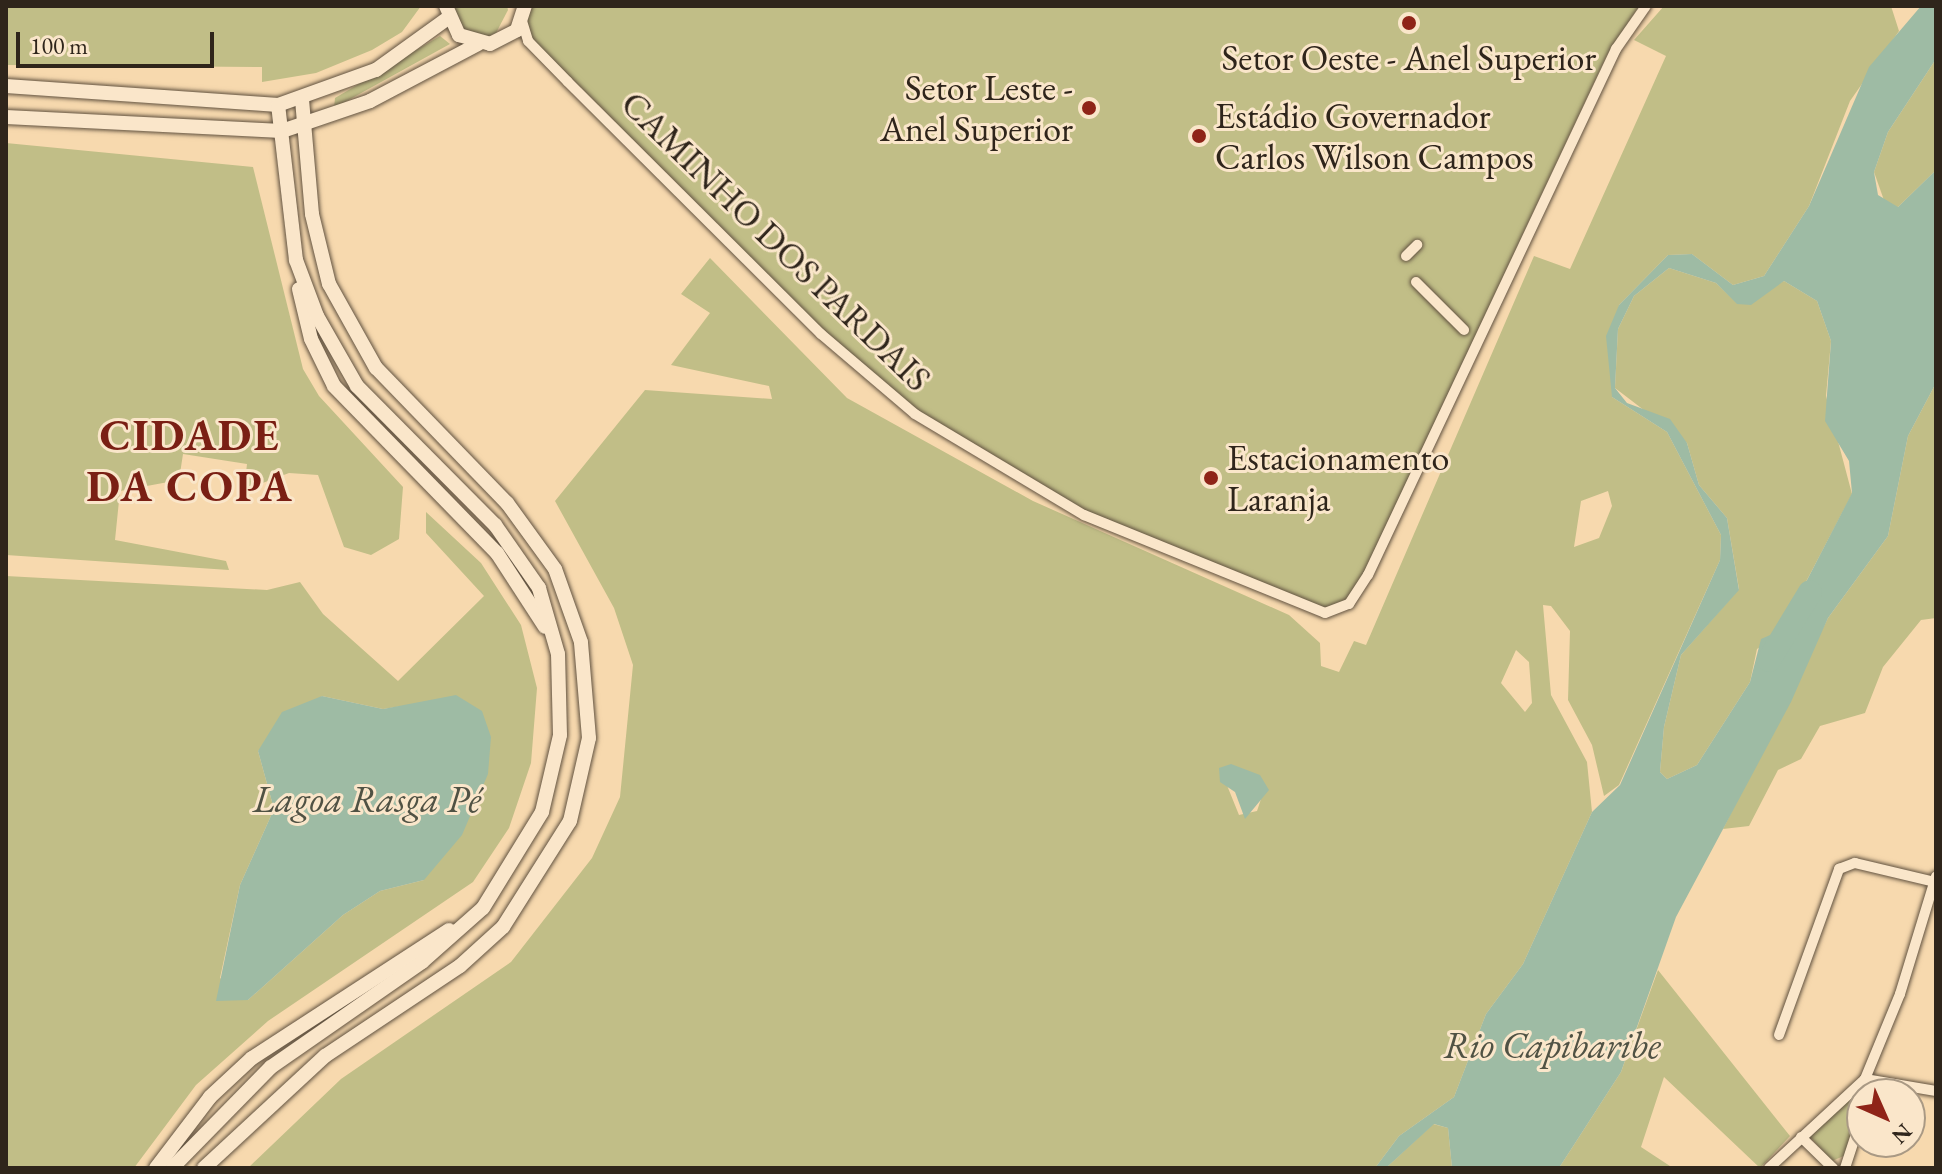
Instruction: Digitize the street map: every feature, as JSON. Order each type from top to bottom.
[{"type":"street","name":"CAMINHO DOS PARDAIS","points":[[524,14],[528,41],[821,334],[915,414],[1072,509],[1325,613],[1349,604],[1368,575],[1616,49],[1646,6]]},
{"type":"street","points":[[6,86],[278,105],[302,100],[376,70],[447,12],[478,44]]},
{"type":"street","points":[[510,37],[524,14]]},
{"type":"street","points":[[6,117],[282,131],[305,127],[478,44],[510,37],[528,41]]},
{"type":"street","points":[[204,1168],[313,1065],[460,966],[503,927],[570,821],[589,738],[581,642],[555,569],[507,503],[376,368],[329,284],[312,214],[302,100]]},
{"type":"street","points":[[172,1168],[271,1067],[422,962],[483,908],[523,850],[554,775],[558,654],[525,566],[495,525],[357,386],[317,316],[296,260],[278,105]]},
{"type":"street","points":[[1406,256],[1417,245]]},
{"type":"street","points":[[1416,282],[1464,330]]},
{"type":"street","points":[[1779,1035],[1839,869],[1855,863],[1935,879],[1869,1078]]},
{"type":"street","points":[[156,1168],[210,1097],[280,1035],[483,908]]},
{"type":"street","points":[[1774,1166],[1801,1137],[1846,1099]]},
{"type":"street","points":[[1801,1137],[1833,1168]]},
{"type":"shaded area","points":[[6,6],[421,6],[402,32],[372,50],[316,73],[262,82],[262,67],[6,65]]},
{"type":"shaded area","points":[[449,6],[507,6],[508,10],[496,33],[484,38],[458,31]]},
{"type":"shaded area","points":[[525,6],[1639,6],[1607,55],[1349,604],[1310,612],[1037,491],[892,397],[528,41]]},
{"type":"shaded area","points":[[1664,6],[1891,6],[1899,31],[1850,101],[1809,206],[1764,276],[1733,285],[1692,254],[1668,255],[1619,305],[1612,397],[1667,432],[1721,535],[1720,560],[1619,785],[1604,796],[1592,745],[1568,700],[1570,631],[1551,606],[1543,605],[1551,695],[1587,762],[1592,812],[1523,964],[1486,1014],[1454,1097],[1399,1136],[1375,1168],[248,1168],[341,1079],[511,962],[592,858],[620,797],[633,665],[614,608],[555,501],[645,390],[772,399],[769,386],[671,365],[710,313],[681,294],[710,258],[847,398],[1033,501],[1289,615],[1320,643],[1321,666],[1339,672],[1354,641],[1366,645],[1534,256],[1570,269],[1666,56],[1634,40]],"holes":[[[1608,491],[1612,506],[1599,538],[1574,547],[1581,501]],[[1516,650],[1529,662],[1532,703],[1525,712],[1501,683]],[[1220,768],[1262,796],[1257,811],[1239,815]]]},
{"type":"shaded area","points":[[440,36],[450,44],[334,108],[335,98]]},
{"type":"shaded area","points":[[1936,59],[1936,170],[1898,207],[1886,206],[1874,172],[1888,132]]},
{"type":"shaded area","points":[[6,143],[253,167],[303,369],[319,396],[403,487],[399,539],[371,555],[344,547],[318,475],[289,473],[244,490],[247,464],[183,454],[179,480],[120,491],[115,540],[226,561],[229,570],[6,555]]},
{"type":"shaded area","points":[[1669,268],[1716,283],[1738,304],[1784,281],[1817,301],[1831,341],[1826,396],[1852,494],[1798,597],[1793,625],[1757,649],[1750,682],[1697,765],[1667,779],[1660,772],[1664,727],[1681,655],[1739,589],[1727,518],[1699,485],[1687,443],[1615,388],[1618,329],[1634,296]]},
{"type":"shaded area","points":[[1936,383],[1936,618],[1921,620],[1883,667],[1865,713],[1820,726],[1801,759],[1778,770],[1749,826],[1723,829],[1828,618],[1888,536],[1908,436]]},
{"type":"shaded area","points":[[426,512],[481,563],[521,625],[537,688],[531,763],[509,828],[473,882],[268,1021],[196,1085],[134,1168],[6,1168],[6,576],[267,590],[300,582],[323,614],[398,681],[484,596],[426,533]],"holes":[[[322,696],[383,709],[429,702],[424,880],[380,891],[343,915],[248,1000],[220,978],[240,885],[274,809],[258,751]]]},
{"type":"shaded area","points":[[1658,970],[1790,1136],[1760,1168],[1664,1077],[1641,1147],[1673,1168],[1559,1168],[1621,1072]]},
{"type":"shaded area","points":[[1846,1101],[1846,1155],[1832,1161],[1809,1136]]},
{"type":"shaded area","points":[[1433,1124],[1448,1128],[1452,1168],[1386,1168]]},
{"type":"water","points":[[1921,6],[1936,6],[1936,59],[1888,132],[1874,172],[1878,195],[1898,207],[1936,170],[1936,383],[1908,436],[1888,536],[1828,618],[1791,702],[1676,917],[1621,1072],[1559,1168],[1452,1168],[1448,1128],[1434,1124],[1386,1168],[1375,1168],[1399,1136],[1454,1097],[1486,1014],[1523,964],[1592,812],[1620,785],[1720,560],[1721,535],[1667,432],[1612,397],[1606,336],[1619,305],[1668,255],[1692,254],[1733,285],[1764,276],[1809,206],[1869,67]],"holes":[[[1669,268],[1716,283],[1737,304],[1751,305],[1784,281],[1817,301],[1831,341],[1825,421],[1849,461],[1852,493],[1791,611],[1793,625],[1761,639],[1750,682],[1697,765],[1667,779],[1660,772],[1664,727],[1681,655],[1739,590],[1727,518],[1699,485],[1687,443],[1670,419],[1627,403],[1615,388],[1618,329],[1634,296]]]},
{"type":"water","name":"Lagoa Rasga Pé","points":[[456,695],[482,711],[491,737],[488,774],[462,835],[424,880],[380,891],[343,915],[248,1000],[216,1001],[240,885],[274,809],[258,751],[282,712],[322,696],[383,709]]},
{"type":"water","points":[[1231,764],[1260,775],[1269,790],[1245,819],[1235,792],[1220,782],[1219,768]]},
{"type":"waterway","name":"Rio Capibaribe","points":[[1769,660],[1810,592]]},
{"type":"place","name":"Setor Oeste - Anel Superior","points":[[1409,23]]},
{"type":"place","name":"Setor Leste - Anel Superior","points":[[1089,108]]},
{"type":"place","name":"Estádio Governador Carlos Wilson Campos","points":[[1199,136]]},
{"type":"place","name":"Estacionamento Laranja","points":[[1211,478]]},
{"type":"district","name":"CIDADE DA COPA","points":[[190,462]]}]
